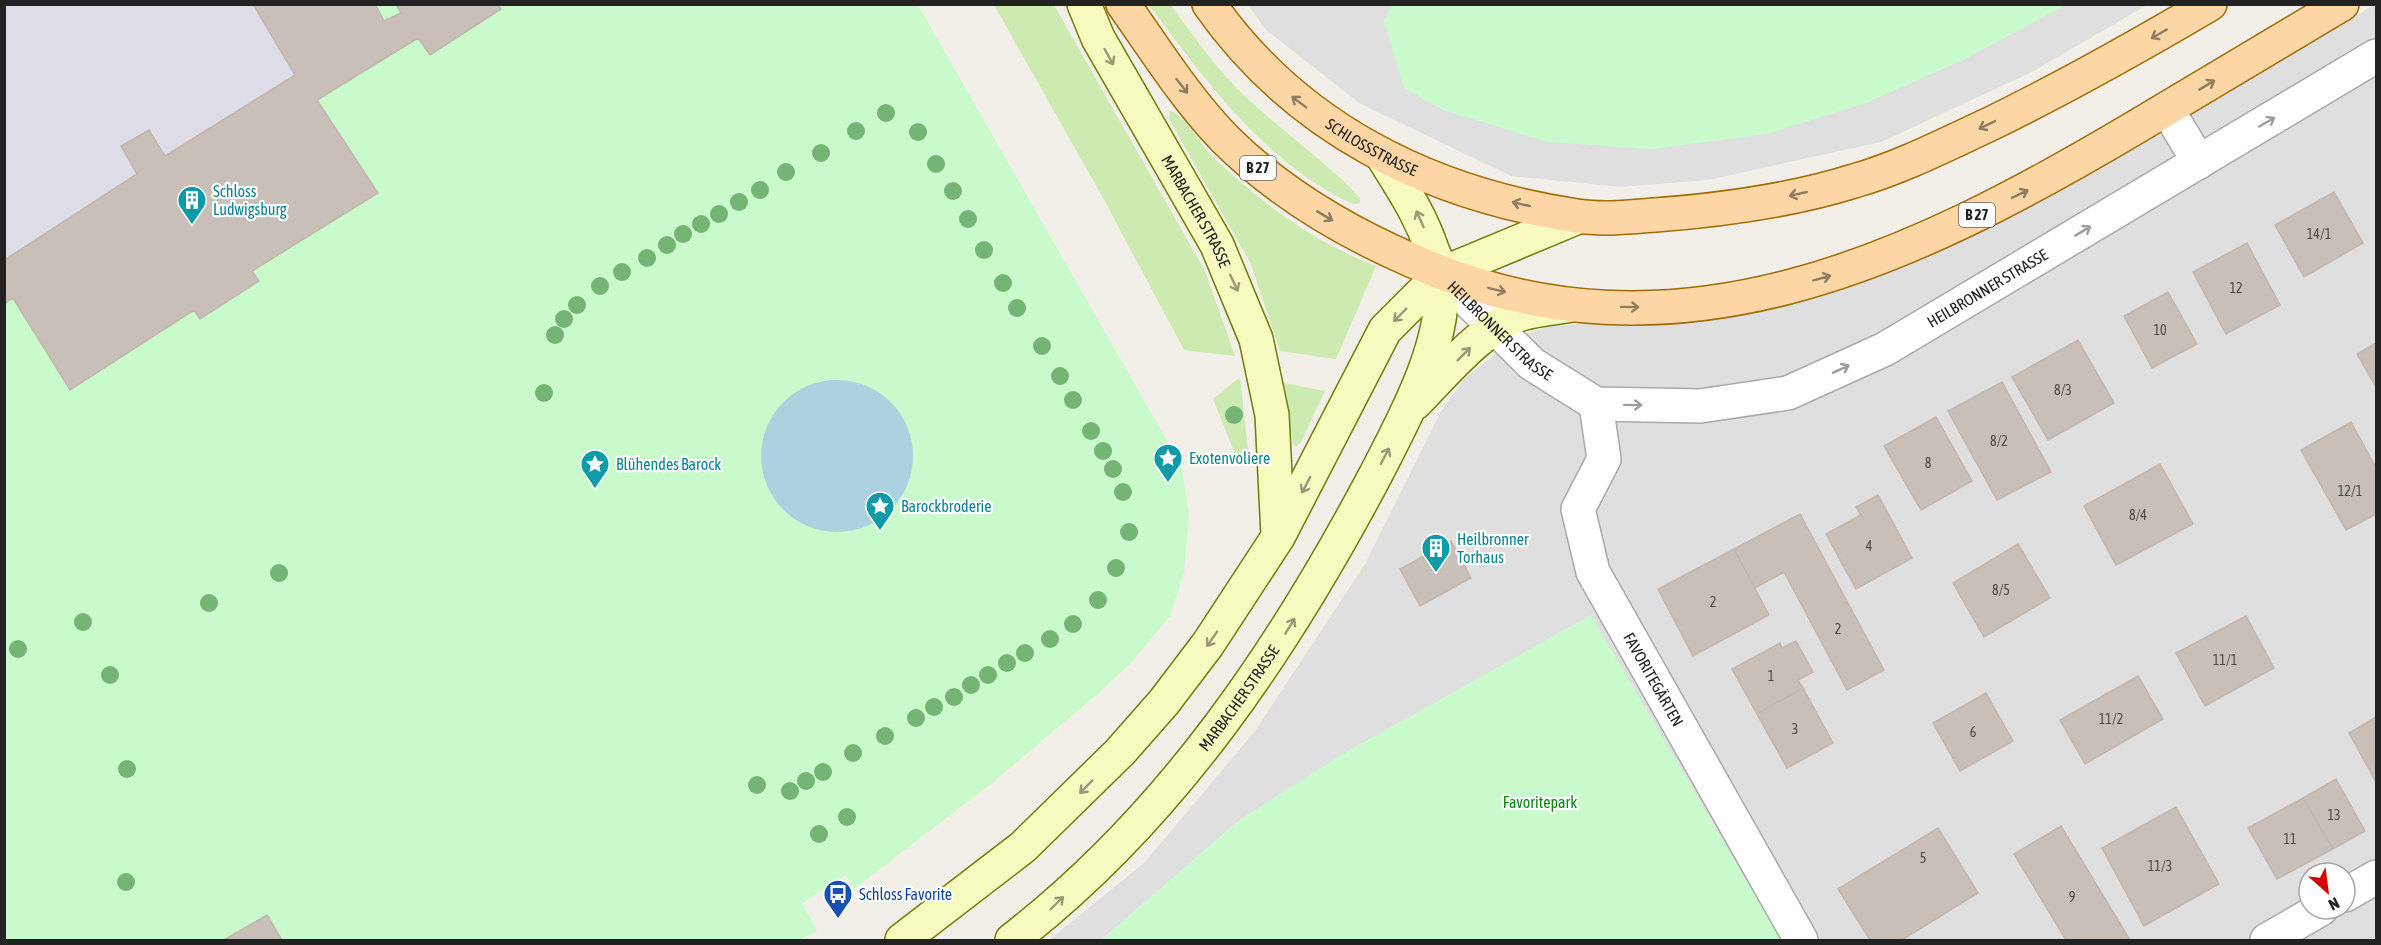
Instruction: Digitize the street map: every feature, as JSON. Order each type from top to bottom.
[{"type":"main road","name":"MARBACHER STRASSE","points":[[1084,4],[1103,48],[1216,245],[1256,339],[1272,415],[1278,537]]},
{"type":"main road","name":"B 27","points":[[1123,4],[1224,138],[1274,182],[1322,215],[1376,245],[1441,274]]},
{"type":"main road","name":"SCHLOSSSTRASSE","points":[[1209,4],[1256,63],[1293,98],[1383,157],[1446,183],[1492,198],[1578,217]]},
{"type":"main road","points":[[902,940],[1023,847],[1120,752],[1208,644],[1278,537],[1385,330],[1441,274],[1578,217],[1616,218],[1766,202],[1855,181],[1947,144],[2045,97],[2210,4]]},
{"type":"main road","name":"HEILBRONNER STRASSE","points":[[1441,274],[1495,290],[1572,305],[1659,307],[1739,298],[1834,275],[1922,242],[2035,186],[2342,4]]},
{"type":"main road","name":"MARBACHER STRASSE","points":[[1012,940],[1045,915],[1130,834],[1173,786],[1229,716],[1277,647],[1336,550],[1408,410],[1439,327],[1441,274],[1420,215],[1383,157]]},
{"type":"main road","name":"MARBACHER STRASSE","points":[[1408,410],[1472,346],[1495,328],[1521,314],[1572,305]]},
{"type":"street","name":"HEILBRONNER STRASSE","points":[[1441,274],[1532,364],[1596,404],[1700,406],[1788,393],[1885,349],[2376,56]]},
{"type":"street","points":[[2167,109],[2199,162]]},
{"type":"street","name":"FAVORITEGÄRTEN","points":[[1596,404],[1604,459],[1578,508],[1593,572],[1801,940]]},
{"type":"street","points":[[2357,888],[2376,877]]},
{"type":"street","points":[[2267,940],[2300,921]]},
{"type":"shaded area","points":[[4,5],[253,5],[295,75],[165,156],[148,131],[137,174],[6,259]]},
{"type":"shaded area","points":[[1248,5],[2147,5],[2032,72],[1881,142],[1708,180],[1620,187],[1511,176],[1359,103],[1265,29]]},
{"type":"shaded area","points":[[2376,5],[2376,940],[1770,940],[1241,819],[1101,940],[1049,940],[1144,863],[1255,731],[1365,564],[1441,411],[1465,378],[1501,350],[1521,336],[1546,327],[1685,320],[2010,215],[2116,158]]},
{"type":"green space","points":[[1392,4],[2066,5],[1963,60],[1866,103],[1767,134],[1652,149],[1548,142],[1443,110],[1404,88],[1384,22]]},
{"type":"green space","name":"Blühendes Barock","points":[[5,5],[918,5],[1181,465],[1189,514],[1184,573],[1170,616],[1129,665],[992,783],[854,889],[846,875],[802,903],[817,930],[801,940],[5,940]]},
{"type":"green space","points":[[994,5],[1054,5],[1205,271],[1235,356],[1184,350],[1104,200]]},
{"type":"green space","points":[[1149,5],[1171,5],[1228,79],[1264,113],[1334,172],[1360,198],[1360,203],[1348,202],[1306,177],[1255,134],[1210,85]]},
{"type":"green space","points":[[1170,110],[1188,125],[1213,157],[1269,205],[1331,245],[1376,266],[1336,359],[1280,351],[1251,264],[1169,119]]},
{"type":"green space","points":[[1240,377],[1248,461],[1237,459],[1213,399]]},
{"type":"green space","points":[[1284,383],[1325,391],[1301,442],[1296,447],[1293,444]]},
{"type":"green space","name":"Favoritepark","points":[[1591,615],[1781,940],[1101,940],[1241,819],[1341,755]]},
{"type":"water","points":[[837,380],[866,386],[879,393],[890,403],[900,414],[907,427],[913,456],[907,485],[900,498],[890,509],[879,519],[866,526],[837,532],[808,526],[795,519],[784,509],[774,498],[767,485],[761,456],[767,427],[774,414],[784,403],[795,393],[808,386]]},
{"type":"building","name":"Schloss Ludwigsburg","points":[[253,4],[375,4],[384,21],[401,13],[396,4],[497,4],[501,9],[430,55],[418,38],[317,100],[378,193],[252,271],[259,281],[200,319],[194,310],[70,390],[13,298],[4,304],[4,257],[6,259],[137,174],[121,146],[149,130],[165,156],[295,75]]},
{"type":"building","points":[[2334,192],[2363,243],[2304,277],[2275,225]]},
{"type":"building","points":[[2247,243],[2280,305],[2226,334],[2193,272]]},
{"type":"building","points":[[2168,292],[2197,344],[2152,368],[2124,316]]},
{"type":"building","points":[[2078,340],[2114,403],[2048,440],[2012,377]]},
{"type":"building","points":[[2376,343],[2376,387],[2357,354]]},
{"type":"building","points":[[2002,382],[2051,472],[1997,500],[1948,411]]},
{"type":"building","points":[[1936,417],[1972,481],[1921,510],[1884,446]]},
{"type":"building","points":[[2351,422],[2376,468],[2376,514],[2346,530],[2301,450]]},
{"type":"building","points":[[2160,464],[2193,524],[2116,565],[2084,506]]},
{"type":"building","points":[[1878,495],[1912,558],[1856,589],[1826,534],[1861,515],[1856,507]]},
{"type":"building","points":[[1800,514],[1884,670],[1847,690],[1784,572],[1755,588],[1734,549]]},
{"type":"building","name":"Heilbronner Torhaus","points":[[1451,541],[1471,578],[1420,606],[1400,569]]},
{"type":"building","points":[[2018,544],[2050,598],[1984,637],[1953,583]]},
{"type":"building","points":[[1734,549],[1769,615],[1693,656],[1658,589]]},
{"type":"building","points":[[2246,616],[2274,668],[2205,706],[2176,653]]},
{"type":"building","points":[[1796,641],[1813,672],[1798,680],[1803,688],[1757,714],[1732,669],[1780,643],[1782,648]]},
{"type":"building","points":[[2138,676],[2163,719],[2085,764],[2060,720]]},
{"type":"building","points":[[1803,688],[1833,743],[1787,768],[1757,714]]},
{"type":"building","points":[[1986,693],[2013,741],[1960,771],[1933,723]]},
{"type":"building","points":[[2376,717],[2376,782],[2349,733]]},
{"type":"building","points":[[2336,779],[2365,831],[2333,849],[2303,798]]},
{"type":"building","points":[[2303,798],[2333,849],[2311,861],[2297,861],[2297,868],[2277,879],[2248,828]]},
{"type":"building","points":[[2176,807],[2219,884],[2144,926],[2102,848]]},
{"type":"building","points":[[2061,826],[2130,940],[2066,940],[2014,854]]},
{"type":"building","points":[[1938,828],[1978,893],[1902,940],[1870,940],[1838,889]]},
{"type":"building","points":[[267,915],[282,940],[224,940]]},
{"type":"place","name":"Schloss Ludwigsburg","points":[[192,226]]},
{"type":"place","name":"Exotenvoliere","points":[[1168,484]]},
{"type":"place","name":"Blühendes Barock","points":[[595,490]]},
{"type":"place","name":"Barockbroderie","points":[[880,532]]},
{"type":"place","name":"Heilbronner Torhaus","points":[[1436,574]]},
{"type":"place","name":"Schloss Favorite","points":[[838,920]]}]
